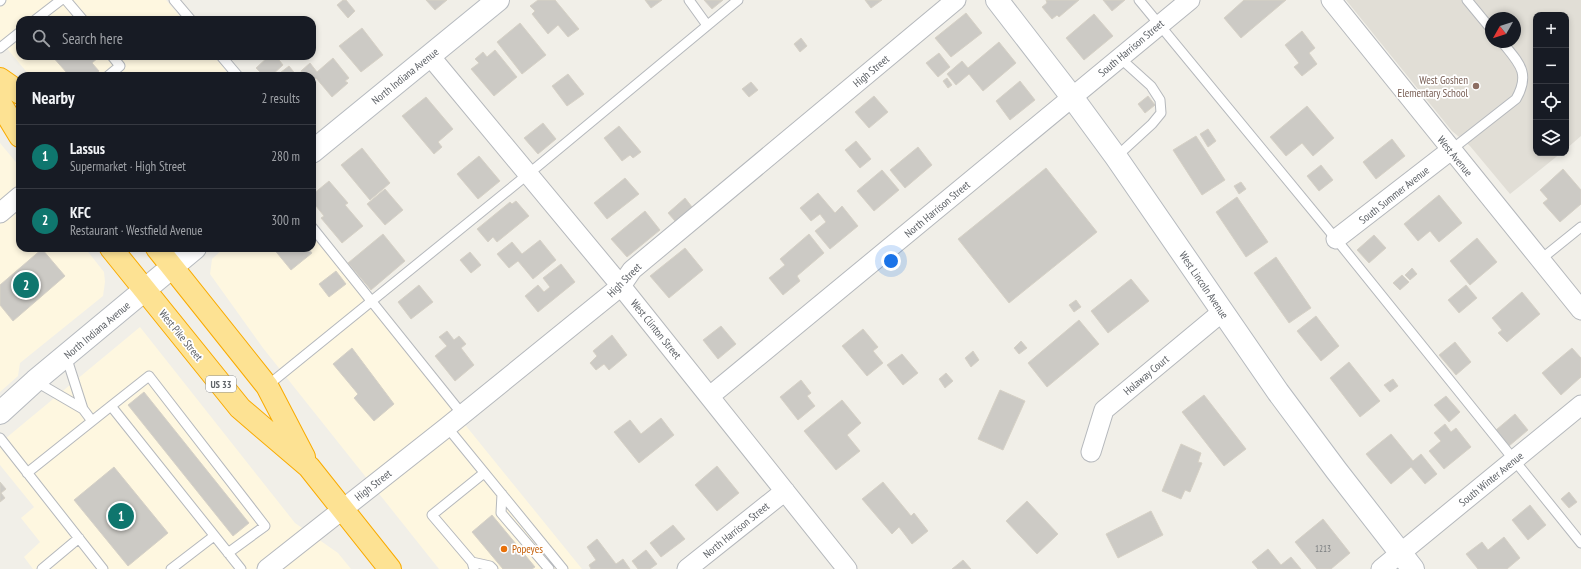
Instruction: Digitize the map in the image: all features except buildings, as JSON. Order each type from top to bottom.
[{"type":"highway","points":[[0,79],[16,90]]},
{"type":"highway","points":[[0,103],[16,129]]},
{"type":"highway","name":"West Pike Street","points":[[114,252],[240,408],[309,467],[390,569]]},
{"type":"highway","name":"West Pike Street","points":[[160,252],[267,386],[309,467]]},
{"type":"street","name":"North Indiana Avenue","points":[[316,149],[498,0]]},
{"type":"street","name":"High Street","points":[[268,569],[621,286],[632,270],[956,0]]},
{"type":"street","name":"West Lincoln Avenue","points":[[997,0],[1116,157],[1222,312],[1336,470],[1407,561]]},
{"type":"street","name":"South Harrison Street","points":[[1072,97],[1190,0]]},
{"type":"street","name":"West Avenue","points":[[1331,0],[1581,310]]},
{"type":"street","name":"West Clinton Street","points":[[430,56],[621,286],[847,569]]},
{"type":"street","name":"North Harrison Street","points":[[710,396],[1072,97]]},
{"type":"street","name":"South Summer Avenue","points":[[1336,239],[1451,150]]},
{"type":"street","points":[[0,213],[16,199]]},
{"type":"street","name":"North Indiana Avenue","points":[[0,413],[35,381],[190,252]]},
{"type":"street","name":"Holaway Court","points":[[1090,452],[1104,410],[1222,312]]},
{"type":"street","name":"South Winter Avenue","points":[[1381,569],[1407,561],[1514,460],[1581,405]]},
{"type":"street","name":"North Harrison Street","points":[[688,569],[785,491]]},
{"type":"lane","points":[[40,16],[61,0]]},
{"type":"lane","points":[[66,0],[80,16]]},
{"type":"lane","points":[[174,0],[188,16]]},
{"type":"lane","points":[[689,0],[707,25]]},
{"type":"lane","points":[[267,386],[528,174],[738,0]]},
{"type":"lane","points":[[1139,0],[1336,239],[1581,543]]},
{"type":"lane","points":[[1468,0],[1485,21]]},
{"type":"lane","points":[[0,48],[16,35]]},
{"type":"lane","points":[[1451,150],[1516,99],[1523,87],[1523,74],[1515,58],[1507,48]]},
{"type":"lane","points":[[1116,157],[1152,124],[1161,113],[1160,100],[1151,86],[1120,58]]},
{"type":"lane","points":[[113,72],[120,66],[115,60]]},
{"type":"lane","points":[[224,60],[235,72]]},
{"type":"lane","points":[[1540,260],[1581,227]]},
{"type":"lane","points":[[316,232],[462,414]]},
{"type":"lane","points":[[66,356],[83,409],[92,421]]},
{"type":"lane","points":[[27,473],[149,376],[265,526],[228,553]]},
{"type":"lane","points":[[35,381],[83,409]]},
{"type":"lane","points":[[111,406],[241,569]]},
{"type":"lane","points":[[447,427],[563,569]]},
{"type":"lane","points":[[0,438],[103,569]]},
{"type":"lane","points":[[484,473],[432,515],[475,567],[490,566],[493,569]]},
{"type":"lane","points":[[502,494],[501,513],[549,569]]},
{"type":"lane","points":[[171,569],[214,536]]},
{"type":"lane","points":[[42,569],[79,538]]},
{"type":"shaded area","points":[[0,0],[166,0],[180,16],[16,16],[16,59],[0,40]]},
{"type":"shaded area","name":"West Goshen Elementary School","points":[[1346,0],[1581,0],[1581,136],[1569,146],[1569,12],[1533,12],[1533,156],[1557,156],[1510,194],[1470,146],[1452,131]]},
{"type":"shaded area","points":[[17,60],[217,60],[227,72],[27,72]]},
{"type":"shaded area","points":[[0,143],[16,162],[16,252],[88,252],[104,272],[105,282],[103,296],[20,363],[18,376],[0,392]]},
{"type":"shaded area","points":[[316,240],[582,569],[439,569],[263,348],[210,274],[212,259],[220,252],[316,252]]},
{"type":"shaded area","points":[[140,327],[295,523],[338,553],[351,569],[33,569],[24,557],[40,542],[21,518],[34,507],[0,465],[0,443]]},
{"type":"place","name":"West Goshen Elementary School","points":[[1476,86]]},
{"type":"place","name":"KFC","points":[[26,285]]},
{"type":"place","name":"Lassus","points":[[121,516]]},
{"type":"place","name":"Popeyes","points":[[504,549]]}]
